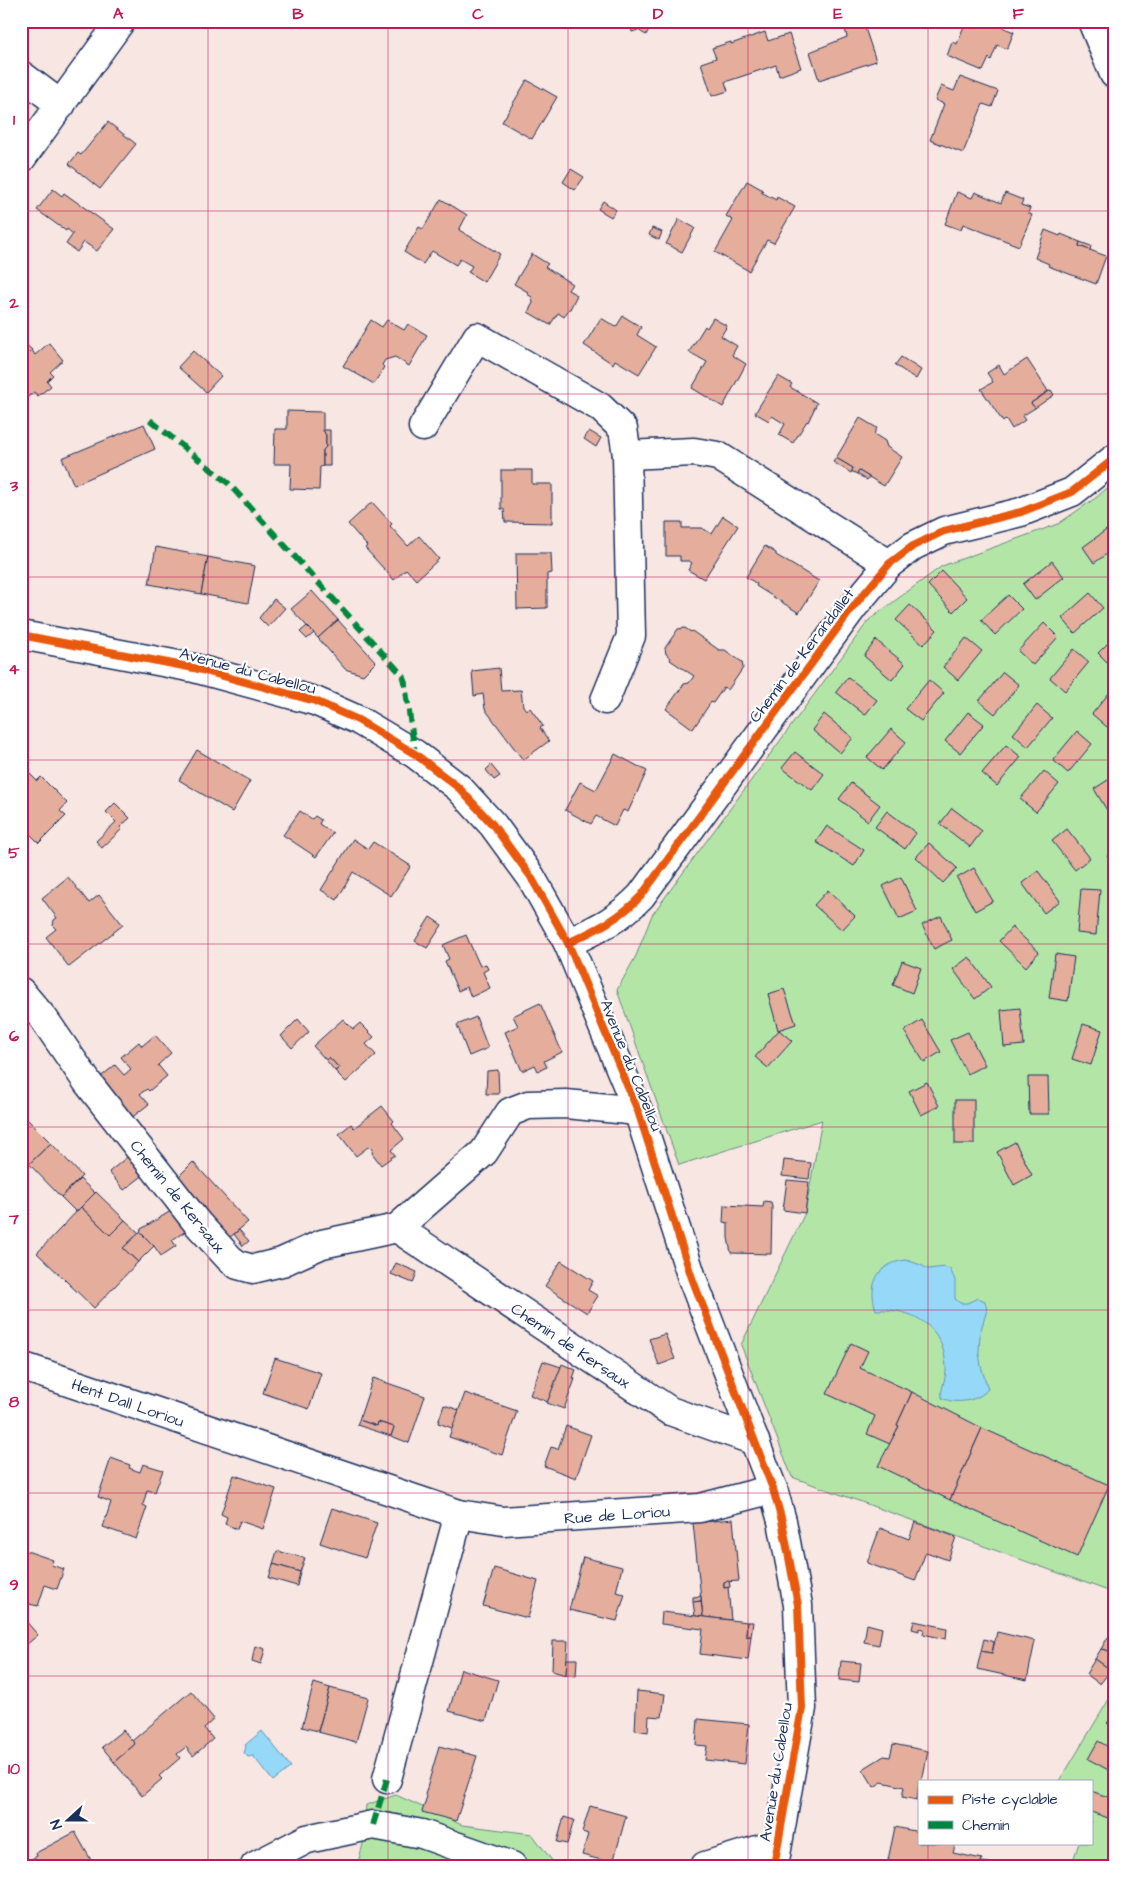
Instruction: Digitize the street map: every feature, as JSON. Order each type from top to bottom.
[{"type":"street","points":[[21,159],[121,21]]},
{"type":"street","points":[[1092,21],[1114,74]]},
{"type":"street","points":[[21,75],[61,105]]},
{"type":"street","points":[[424,427],[477,337],[600,407],[623,429],[627,455],[631,636],[605,700]]},
{"type":"street","points":[[627,455],[694,452],[718,456],[890,564]]},
{"type":"street","name":"Chemin de Kerandaillet","points":[[568,943],[614,920],[628,910],[641,896],[847,614],[890,564],[913,546],[944,531],[1021,512],[1072,492],[1114,459]]},
{"type":"street","name":"Avenue du Cabellou","points":[[21,635],[203,670],[315,701],[358,720],[415,754],[465,795],[493,825],[531,876],[568,943],[638,1111],[692,1278],[773,1489],[782,1521],[798,1605],[802,1708],[776,1855]]},
{"type":"street","name":"Chemin de Kersaux","points":[[21,992],[44,1019],[88,1083],[198,1224],[230,1259],[238,1265],[253,1269],[282,1262],[322,1244],[397,1228],[484,1152],[510,1112],[528,1105],[566,1104],[638,1111]]},
{"type":"street","name":"Chemin de Kersaux","points":[[397,1228],[670,1411],[755,1441]]},
{"type":"street","name":"Hent Dall Loriou","points":[[21,1366],[234,1437]]},
{"type":"street","name":"Rue de Loriou","points":[[234,1437],[459,1514],[504,1521],[700,1508],[773,1489]]},
{"type":"street","points":[[387,1779],[459,1514]]},
{"type":"street","points":[[255,1866],[307,1838],[373,1826],[422,1834],[512,1866]]},
{"type":"street","points":[[705,1866],[776,1855]]},
{"type":"green space","points":[[1114,482],[1114,1593],[792,1477],[741,1345],[805,1213],[822,1120],[679,1165],[617,990],[636,956],[652,915],[869,620],[942,566],[1058,524],[1097,497]]},
{"type":"green space","points":[[1114,1691],[1114,1866],[1071,1866],[1079,1844],[1092,1844],[1092,1780],[1061,1780]]},
{"type":"green space","points":[[396,1795],[462,1825],[532,1834],[556,1866],[357,1866],[363,1844],[366,1805]]},
{"type":"water","points":[[906,1260],[928,1269],[945,1267],[950,1269],[955,1280],[955,1299],[960,1303],[967,1303],[978,1298],[985,1301],[987,1310],[980,1333],[979,1352],[988,1389],[979,1396],[967,1401],[954,1401],[942,1398],[946,1367],[944,1353],[933,1330],[914,1316],[890,1310],[876,1310],[873,1292],[877,1276],[888,1265]]},
{"type":"water","points":[[262,1731],[291,1767],[273,1781],[253,1756],[248,1757],[244,1753],[245,1745]]},
{"type":"building","points":[[629,21],[655,21],[657,25],[650,27],[646,35],[638,30],[632,32]]},
{"type":"building","points":[[966,21],[1007,21],[1004,28],[1014,32],[1007,49],[997,45],[991,60],[989,58],[983,71],[947,56],[952,42],[957,44]]},
{"type":"building","points":[[863,22],[876,61],[819,80],[810,52],[847,37],[845,29]]},
{"type":"building","points":[[765,32],[768,41],[789,34],[801,68],[779,76],[776,65],[725,82],[728,91],[712,96],[701,63],[716,58],[712,48],[731,42],[731,44]]},
{"type":"building","points":[[960,77],[998,91],[992,107],[983,104],[963,153],[930,140],[944,104],[935,100],[941,86],[954,91]]},
{"type":"building","points":[[527,80],[557,97],[532,139],[502,122]]},
{"type":"building","points":[[108,122],[136,144],[100,189],[69,164],[78,153],[81,155]]},
{"type":"building","points":[[571,169],[584,177],[575,190],[563,182]]},
{"type":"building","points":[[747,181],[763,190],[761,192],[776,200],[777,197],[795,207],[774,243],[767,240],[749,271],[715,252],[733,220],[726,216]]},
{"type":"building","points":[[53,189],[62,196],[64,193],[114,229],[97,251],[84,242],[77,252],[66,244],[73,234],[37,210]]},
{"type":"building","points":[[957,192],[972,198],[975,192],[1001,203],[1005,193],[1023,200],[1021,205],[1030,208],[1028,213],[1032,215],[1019,246],[963,224],[961,230],[945,224]]},
{"type":"building","points":[[441,199],[467,215],[459,230],[500,254],[484,282],[468,272],[472,266],[460,259],[456,265],[432,251],[423,264],[404,252],[419,227],[423,229]]},
{"type":"building","points":[[603,201],[616,210],[611,217],[598,209]]},
{"type":"building","points":[[679,219],[695,228],[682,252],[666,244]]},
{"type":"building","points":[[652,228],[662,232],[659,240],[649,235]]},
{"type":"building","points":[[1045,230],[1080,242],[1079,246],[1106,256],[1096,284],[1048,266],[1049,264],[1035,258]]},
{"type":"building","points":[[1080,242],[1091,246],[1090,250],[1079,246]]},
{"type":"building","points":[[532,254],[548,264],[545,267],[572,284],[568,290],[577,295],[564,317],[558,313],[550,325],[528,312],[533,303],[532,297],[527,294],[528,292],[514,284]]},
{"type":"building","points":[[623,316],[641,327],[637,335],[656,347],[639,374],[615,360],[613,364],[584,345],[601,318],[616,327]]},
{"type":"building","points":[[713,318],[727,326],[721,336],[737,346],[732,355],[746,364],[723,407],[692,388],[707,362],[689,352],[705,326],[707,328]]},
{"type":"building","points":[[371,320],[382,327],[387,320],[404,330],[408,324],[427,335],[409,366],[395,357],[385,360],[382,365],[384,367],[374,384],[343,366]]},
{"type":"building","points":[[21,340],[32,350],[21,361]]},
{"type":"building","points":[[49,343],[63,360],[50,372],[53,375],[47,381],[51,386],[38,396],[34,392],[21,403],[21,361],[32,350],[35,355]]},
{"type":"building","points":[[193,351],[221,376],[206,392],[178,367]]},
{"type":"building","points":[[901,357],[921,370],[916,379],[895,365]]},
{"type":"building","points":[[1027,359],[1048,391],[1031,403],[1035,408],[1022,416],[1025,420],[1012,429],[1006,419],[1003,422],[981,389],[993,382],[987,373],[999,365],[1004,374]]},
{"type":"building","points":[[778,376],[792,384],[790,387],[817,403],[808,422],[793,443],[779,435],[785,424],[772,416],[769,421],[755,413]]},
{"type":"building","points":[[1051,390],[1054,395],[1035,408],[1031,403]]},
{"type":"building","points":[[287,411],[323,412],[323,430],[326,435],[326,447],[323,450],[323,466],[320,467],[319,490],[290,489],[291,464],[274,464],[275,429],[287,429]]},
{"type":"building","points":[[860,418],[877,428],[874,434],[885,441],[887,447],[902,457],[884,486],[859,471],[857,474],[851,471],[853,468],[836,458]]},
{"type":"building","points":[[144,424],[155,449],[74,485],[62,458]]},
{"type":"building","points":[[323,430],[330,430],[330,466],[323,466],[323,450],[326,447],[326,435]]},
{"type":"building","points":[[589,431],[601,438],[596,447],[584,439]]},
{"type":"building","points":[[836,458],[853,468],[851,473],[833,462]]},
{"type":"building","points":[[501,470],[532,470],[532,484],[552,484],[552,523],[505,522],[504,509],[501,509]]},
{"type":"building","points":[[859,471],[869,477],[867,480],[857,474]]},
{"type":"building","points":[[372,502],[392,524],[390,526],[408,546],[419,536],[439,559],[416,580],[406,569],[394,580],[365,548],[367,546],[348,524]]},
{"type":"building","points":[[723,516],[738,526],[704,579],[688,570],[692,563],[689,561],[680,561],[680,556],[666,556],[666,522],[682,522],[682,528],[702,528],[712,534]]},
{"type":"building","points":[[1113,525],[1114,549],[1094,563],[1083,547]]},
{"type":"building","points":[[765,546],[776,553],[776,555],[819,581],[799,613],[756,586],[757,584],[746,577]]},
{"type":"building","points":[[156,547],[208,557],[201,594],[149,584]]},
{"type":"building","points":[[516,553],[551,553],[552,573],[547,574],[547,608],[517,609]]},
{"type":"building","points":[[208,557],[255,566],[248,603],[201,594]]},
{"type":"building","points":[[1052,561],[1064,577],[1035,600],[1023,584]]},
{"type":"building","points":[[942,571],[967,598],[953,612],[928,585]]},
{"type":"building","points":[[312,591],[338,620],[318,638],[291,609]]},
{"type":"building","points":[[1090,593],[1103,608],[1075,633],[1062,618]]},
{"type":"building","points":[[1008,595],[1022,609],[995,635],[981,620]]},
{"type":"building","points":[[274,599],[285,608],[268,627],[259,618]]},
{"type":"building","points":[[910,605],[937,630],[923,645],[896,620]]},
{"type":"building","points":[[338,620],[376,662],[363,675],[345,669],[318,638]]},
{"type":"building","points":[[1044,623],[1058,637],[1033,665],[1018,651]]},
{"type":"building","points":[[307,626],[314,633],[307,639],[300,632]]},
{"type":"building","points":[[685,628],[719,650],[725,650],[742,662],[743,668],[728,690],[724,687],[713,703],[711,702],[693,729],[666,709],[684,684],[689,683],[694,676],[670,660],[671,658],[666,654],[665,648],[678,629]]},
{"type":"building","points":[[1114,637],[1114,666],[1112,667],[1098,653]]},
{"type":"building","points":[[966,638],[982,651],[958,680],[943,667]]},
{"type":"building","points":[[876,640],[905,664],[892,680],[864,656]]},
{"type":"building","points":[[1074,649],[1089,662],[1065,691],[1050,678]]},
{"type":"building","points":[[499,668],[501,691],[521,690],[523,706],[526,710],[530,708],[543,726],[540,728],[549,741],[523,760],[485,709],[483,694],[474,696],[472,671]]},
{"type":"building","points":[[1003,672],[1019,685],[995,714],[979,701]]},
{"type":"building","points":[[848,677],[877,700],[865,715],[836,692]]},
{"type":"building","points":[[929,680],[944,693],[921,721],[905,709]]},
{"type":"building","points":[[1114,687],[1114,719],[1107,727],[1092,714]]},
{"type":"building","points":[[1037,705],[1052,718],[1028,747],[1013,734]]},
{"type":"building","points":[[968,712],[984,724],[960,753],[945,741]]},
{"type":"building","points":[[824,714],[853,738],[840,753],[812,730]]},
{"type":"building","points":[[891,729],[906,742],[882,770],[867,757]]},
{"type":"building","points":[[1077,731],[1092,744],[1068,773],[1053,760]]},
{"type":"building","points":[[1006,745],[1021,757],[997,786],[982,773]]},
{"type":"building","points":[[197,750],[250,781],[232,812],[179,780]]},
{"type":"building","points":[[795,752],[824,774],[812,790],[782,768]]},
{"type":"building","points":[[615,754],[647,771],[628,812],[623,810],[615,826],[596,816],[591,824],[565,810],[580,782],[596,790]]},
{"type":"building","points":[[491,765],[500,776],[494,780],[486,770]]},
{"type":"building","points":[[1044,771],[1059,784],[1036,812],[1020,799]]},
{"type":"building","points":[[28,772],[37,781],[41,777],[67,803],[60,811],[66,816],[39,843],[21,825],[21,816],[25,813],[21,810],[21,779]]},
{"type":"building","points":[[1111,778],[1114,783],[1113,820],[1094,789]]},
{"type":"building","points":[[851,783],[880,805],[868,821],[839,799]]},
{"type":"building","points":[[115,803],[130,818],[120,827],[122,829],[102,848],[96,841],[116,822],[106,812]]},
{"type":"building","points":[[952,808],[982,831],[970,847],[940,824]]},
{"type":"building","points":[[300,811],[312,819],[315,816],[321,820],[319,824],[333,833],[316,857],[283,835]]},
{"type":"building","points":[[887,811],[916,833],[905,849],[875,827]]},
{"type":"building","points":[[827,826],[864,850],[854,866],[816,842]]},
{"type":"building","points":[[1067,829],[1090,858],[1075,870],[1052,841]]},
{"type":"building","points":[[353,839],[368,849],[373,842],[411,866],[391,896],[353,872],[337,900],[321,890]]},
{"type":"building","points":[[929,843],[957,868],[943,883],[916,857]]},
{"type":"building","points":[[1114,851],[1114,866],[1107,856]]},
{"type":"building","points":[[974,868],[993,901],[975,911],[957,878]]},
{"type":"building","points":[[1038,871],[1060,901],[1044,913],[1022,883]]},
{"type":"building","points":[[68,877],[89,903],[99,895],[123,925],[69,967],[46,937],[56,929],[53,926],[54,920],[57,918],[42,898]]},
{"type":"building","points":[[901,877],[917,911],[899,919],[883,886]]},
{"type":"building","points":[[1081,889],[1100,890],[1096,935],[1077,933]]},
{"type":"building","points":[[828,890],[855,916],[842,930],[814,905]]},
{"type":"building","points":[[941,916],[952,940],[934,949],[922,925]]},
{"type":"building","points":[[430,917],[442,925],[427,948],[415,941]]},
{"type":"building","points":[[1012,927],[1039,952],[1026,967],[999,941]]},
{"type":"building","points":[[466,935],[480,966],[486,964],[488,969],[483,972],[490,988],[471,997],[467,987],[458,991],[445,961],[449,959],[443,945]]},
{"type":"building","points":[[1055,954],[1074,957],[1068,1001],[1049,998]]},
{"type":"building","points":[[969,957],[991,987],[975,999],[953,969]]},
{"type":"building","points":[[902,961],[921,968],[912,993],[893,985]]},
{"type":"building","points":[[784,989],[796,1024],[778,1030],[768,994]]},
{"type":"building","points":[[540,1003],[562,1052],[544,1061],[547,1067],[538,1071],[535,1065],[522,1071],[505,1032],[518,1026],[513,1016]]},
{"type":"building","points":[[1020,1008],[1024,1045],[1004,1047],[1001,1010]]},
{"type":"building","points":[[476,1017],[488,1048],[469,1056],[457,1025]]},
{"type":"building","points":[[298,1019],[309,1032],[292,1048],[281,1036]]},
{"type":"building","points":[[343,1019],[353,1029],[360,1023],[374,1037],[366,1044],[376,1055],[346,1082],[335,1071],[339,1068],[329,1057],[326,1060],[313,1046]]},
{"type":"building","points":[[922,1020],[941,1052],[924,1062],[904,1031]]},
{"type":"building","points":[[1083,1024],[1102,1030],[1091,1065],[1072,1059]]},
{"type":"building","points":[[779,1030],[792,1041],[768,1068],[755,1057]]},
{"type":"building","points":[[968,1032],[985,1065],[967,1074],[950,1040]]},
{"type":"building","points":[[155,1035],[171,1053],[158,1065],[167,1076],[149,1091],[147,1089],[140,1094],[149,1104],[130,1119],[97,1080],[115,1065],[124,1075],[131,1069],[121,1057],[139,1042],[142,1046]]},
{"type":"building","points":[[329,1057],[339,1068],[335,1071],[326,1060]]},
{"type":"building","points":[[498,1070],[499,1094],[486,1094],[487,1071]]},
{"type":"building","points":[[1028,1077],[1048,1077],[1049,1114],[1029,1114]]},
{"type":"building","points":[[927,1082],[939,1106],[921,1115],[909,1091]]},
{"type":"building","points":[[955,1100],[974,1100],[974,1144],[955,1144]]},
{"type":"building","points":[[382,1106],[394,1121],[392,1123],[404,1139],[391,1150],[395,1155],[381,1165],[372,1153],[373,1148],[368,1147],[356,1156],[339,1134],[351,1124],[354,1128]]},
{"type":"building","points":[[21,1113],[51,1143],[29,1164],[21,1156]]},
{"type":"building","points":[[1015,1142],[1032,1175],[1014,1185],[997,1152]]},
{"type":"building","points":[[51,1143],[82,1176],[61,1197],[29,1164]]},
{"type":"building","points":[[133,1152],[149,1171],[124,1190],[109,1172]]},
{"type":"building","points":[[784,1160],[811,1163],[809,1179],[782,1176]]},
{"type":"building","points":[[193,1162],[248,1222],[228,1239],[174,1181]]},
{"type":"building","points":[[80,1179],[95,1193],[77,1213],[61,1197]]},
{"type":"building","points":[[787,1180],[809,1182],[805,1213],[783,1210]]},
{"type":"building","points":[[96,1192],[125,1220],[110,1235],[81,1207]]},
{"type":"building","points":[[764,1201],[771,1202],[772,1207],[771,1254],[731,1253],[728,1223],[723,1222],[724,1205],[763,1207]]},
{"type":"building","points":[[81,1207],[110,1235],[125,1220],[139,1233],[123,1248],[138,1262],[94,1308],[37,1253]]},
{"type":"building","points":[[176,1208],[189,1229],[172,1240],[176,1246],[161,1256],[140,1232],[141,1229]]},
{"type":"building","points":[[239,1230],[249,1241],[243,1246],[234,1234]]},
{"type":"building","points":[[140,1232],[154,1246],[138,1262],[123,1248]]},
{"type":"building","points":[[561,1261],[593,1281],[588,1290],[598,1296],[587,1313],[545,1286]]},
{"type":"building","points":[[396,1263],[417,1272],[413,1283],[391,1274]]},
{"type":"building","points":[[665,1334],[675,1359],[659,1365],[649,1339]]},
{"type":"building","points":[[851,1343],[868,1351],[860,1368],[912,1392],[890,1444],[867,1434],[875,1416],[827,1394]]},
{"type":"building","points":[[275,1358],[321,1373],[309,1409],[263,1393]]},
{"type":"building","points":[[543,1361],[561,1367],[548,1402],[530,1395]]},
{"type":"building","points":[[562,1364],[576,1370],[573,1378],[575,1379],[564,1409],[547,1403]]},
{"type":"building","points":[[373,1378],[425,1396],[409,1443],[391,1436],[394,1427],[378,1422],[377,1426],[359,1420]]},
{"type":"building","points":[[912,1392],[982,1428],[950,1500],[878,1466],[899,1426],[897,1425]]},
{"type":"building","points":[[465,1393],[517,1411],[502,1455],[449,1437]]},
{"type":"building","points":[[444,1405],[459,1410],[452,1428],[438,1423]]},
{"type":"building","points":[[359,1420],[377,1426],[378,1422],[394,1427],[391,1436],[357,1425]]},
{"type":"building","points":[[566,1426],[591,1435],[576,1478],[544,1466],[551,1447],[558,1449]]},
{"type":"building","points":[[982,1428],[1109,1485],[1077,1557],[950,1500]]},
{"type":"building","points":[[111,1458],[130,1465],[129,1468],[140,1472],[143,1464],[163,1470],[155,1492],[147,1490],[143,1505],[147,1507],[136,1539],[103,1527],[111,1502],[98,1497]]},
{"type":"building","points":[[234,1475],[276,1489],[263,1529],[240,1521],[237,1529],[225,1524],[227,1517],[221,1514]]},
{"type":"building","points":[[332,1508],[377,1523],[365,1558],[320,1543]]},
{"type":"building","points":[[733,1519],[739,1581],[724,1582],[724,1588],[728,1587],[731,1620],[703,1617],[693,1523]]},
{"type":"building","points":[[915,1522],[956,1537],[948,1560],[926,1552],[915,1581],[867,1563],[880,1528],[909,1539]]},
{"type":"building","points":[[21,1549],[53,1560],[51,1565],[64,1569],[57,1589],[45,1585],[38,1606],[29,1604],[24,1619],[38,1635],[21,1649]]},
{"type":"building","points":[[277,1551],[305,1558],[300,1572],[273,1564]]},
{"type":"building","points":[[583,1557],[622,1567],[616,1592],[625,1594],[617,1621],[569,1610]]},
{"type":"building","points":[[273,1564],[300,1572],[297,1586],[269,1578]]},
{"type":"building","points":[[494,1568],[538,1581],[528,1618],[483,1606]]},
{"type":"building","points":[[729,1581],[730,1587],[724,1588],[724,1582]]},
{"type":"building","points":[[701,1596],[701,1601],[693,1602],[693,1597]]},
{"type":"building","points":[[701,1601],[703,1617],[695,1616],[693,1602]]},
{"type":"building","points":[[662,1612],[747,1622],[746,1636],[751,1636],[748,1660],[700,1654],[703,1629],[661,1624]]},
{"type":"building","points":[[914,1621],[947,1628],[946,1639],[923,1634],[924,1629],[919,1628],[919,1631],[912,1629]]},
{"type":"building","points":[[747,1622],[753,1622],[751,1636],[746,1636]]},
{"type":"building","points":[[867,1624],[882,1628],[879,1645],[864,1642]]},
{"type":"building","points":[[997,1632],[1035,1641],[1027,1680],[977,1669],[981,1651],[992,1653]]},
{"type":"building","points":[[1108,1637],[1114,1638],[1114,1652],[1101,1649]]},
{"type":"building","points":[[984,1639],[994,1642],[992,1653],[981,1651]]},
{"type":"building","points":[[553,1641],[568,1641],[566,1675],[552,1671]]},
{"type":"building","points":[[255,1646],[265,1649],[261,1664],[252,1661]]},
{"type":"building","points":[[1101,1649],[1114,1652],[1114,1667],[1111,1670],[1095,1659]]},
{"type":"building","points":[[567,1659],[577,1659],[576,1676],[566,1675]]},
{"type":"building","points":[[1095,1659],[1111,1670],[1100,1684],[1086,1674]]},
{"type":"building","points":[[841,1661],[861,1663],[859,1682],[839,1680]]},
{"type":"building","points":[[461,1669],[498,1680],[486,1721],[449,1711]]},
{"type":"building","points":[[314,1683],[330,1688],[318,1731],[302,1727]]},
{"type":"building","points":[[330,1688],[368,1698],[356,1742],[318,1732]]},
{"type":"building","points":[[191,1691],[214,1719],[204,1728],[213,1739],[193,1756],[186,1747],[177,1754],[180,1758],[159,1776],[162,1779],[142,1796],[114,1762],[135,1744],[132,1741]]},
{"type":"building","points":[[637,1691],[665,1694],[662,1717],[649,1716],[648,1732],[635,1730]]},
{"type":"building","points":[[1114,1715],[1114,1728],[1107,1723]]},
{"type":"building","points":[[698,1719],[749,1724],[745,1764],[705,1760],[707,1746],[696,1745]]},
{"type":"building","points":[[123,1730],[135,1744],[114,1762],[102,1747]]},
{"type":"building","points":[[1098,1741],[1114,1750],[1114,1773],[1088,1759]]},
{"type":"building","points":[[893,1744],[928,1751],[922,1780],[918,1780],[917,1800],[902,1797],[904,1787],[882,1782],[874,1787],[863,1769],[884,1756],[890,1757]]},
{"type":"building","points":[[439,1746],[477,1756],[456,1821],[422,1812]]},
{"type":"building","points":[[1092,1791],[1114,1799],[1114,1820],[1092,1812]]},
{"type":"building","points":[[590,1806],[626,1816],[613,1863],[582,1855],[588,1834],[582,1832]]},
{"type":"building","points":[[564,1817],[574,1820],[567,1844],[557,1842]]},
{"type":"building","points":[[895,1827],[918,1832],[918,1844],[956,1844],[953,1853],[982,1859],[980,1866],[910,1866],[888,1860]]},
{"type":"building","points":[[75,1832],[91,1860],[81,1866],[25,1866],[23,1863],[37,1856],[36,1853]]},
{"type":"building","points":[[981,1862],[990,1863],[989,1866],[980,1866]]},
{"type":"marked path","points":[[150,420],[228,483],[404,677],[415,754]]},
{"type":"marked path","points":[[373,1825],[387,1779]]},
{"type":"cycle path","points":[[568,943],[615,918],[641,896],[853,607],[889,564],[913,546],[944,531],[1021,512],[1072,492],[1114,459]]},
{"type":"cycle path","points":[[21,635],[194,668],[315,701],[358,720],[415,754],[459,788],[493,825],[531,877],[568,943],[638,1111],[692,1278],[773,1489],[782,1521],[798,1605],[802,1708],[774,1866]]}]
